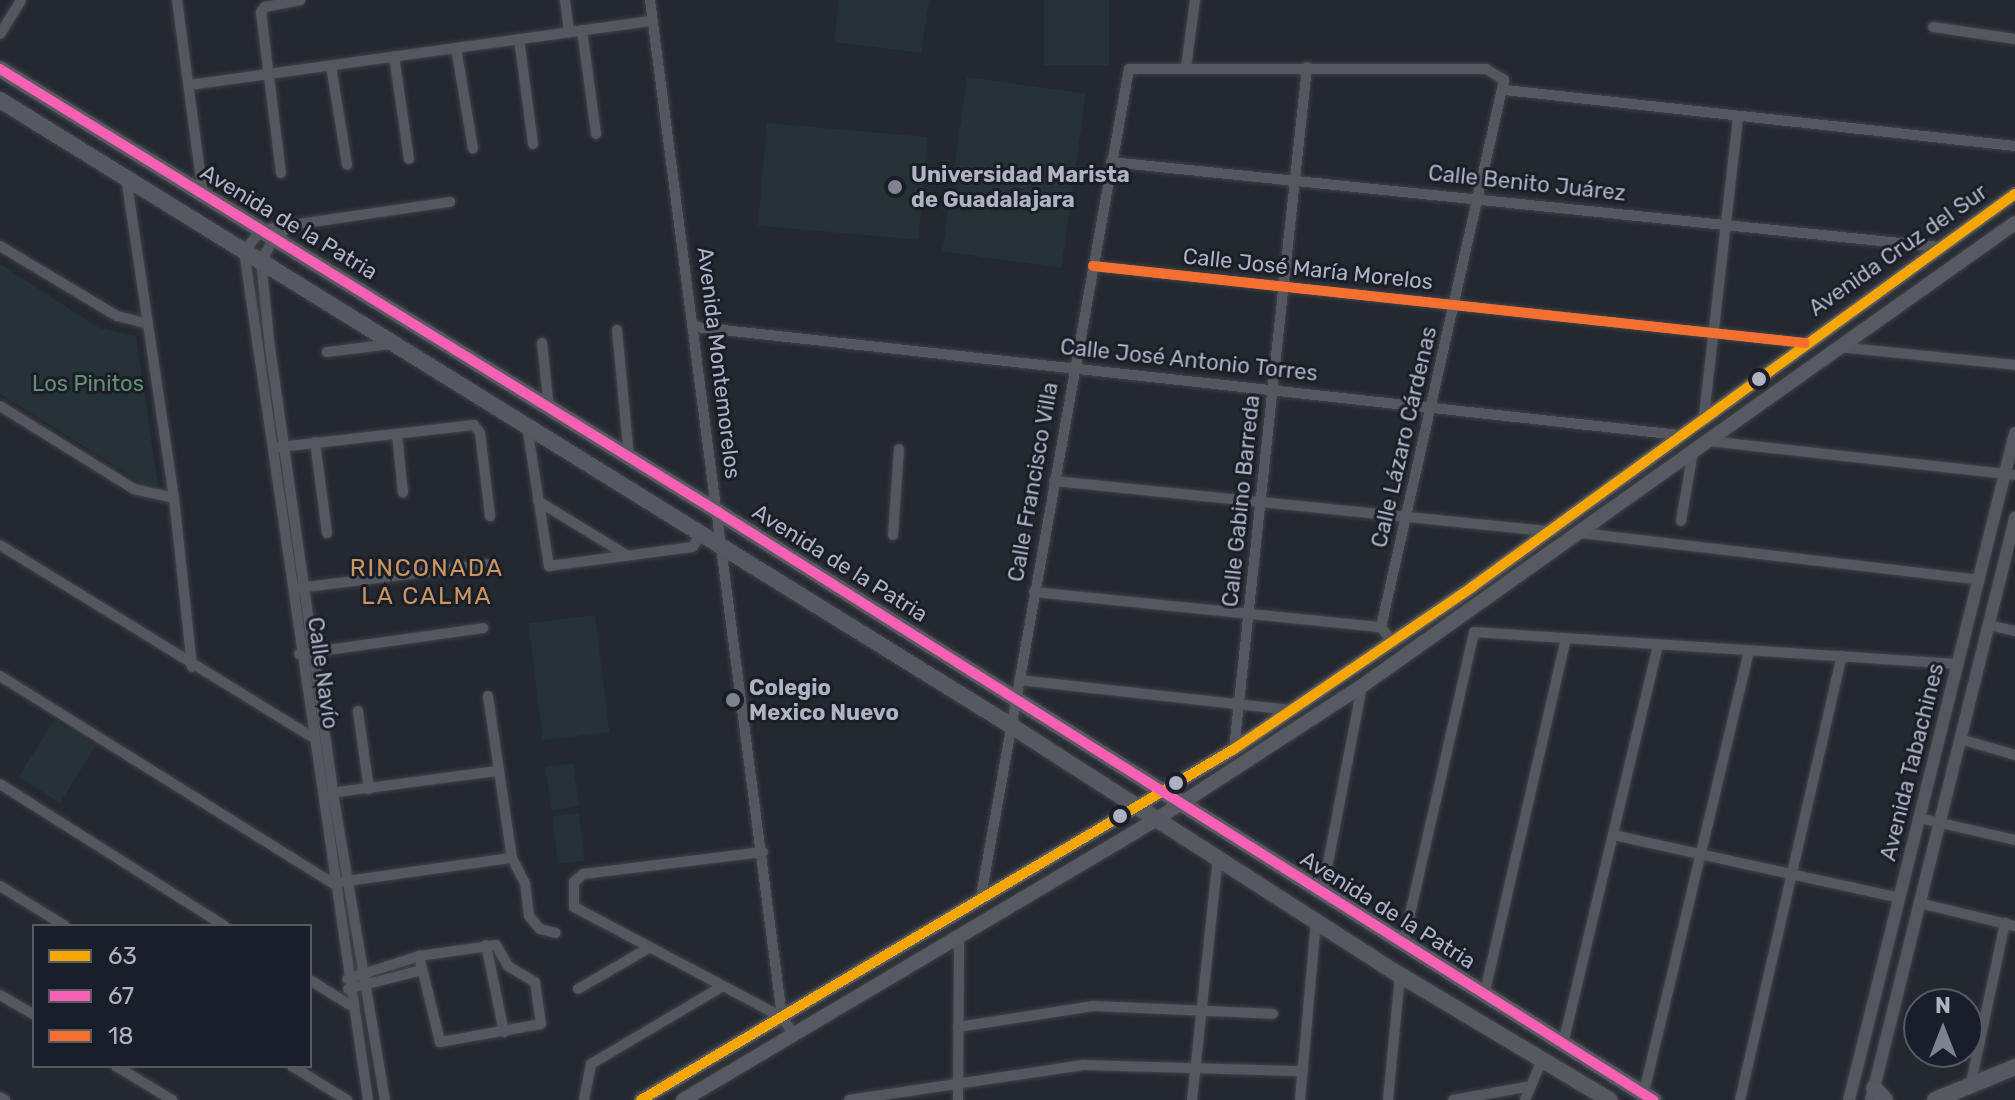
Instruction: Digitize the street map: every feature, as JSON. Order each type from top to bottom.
[{"type":"main road","name":"Avenida de la Patria","points":[[0,69],[629,456],[1646,1098]]},
{"type":"main road","points":[[0,100],[1010,725],[1400,975],[1610,1100]]},
{"type":"main road","name":"Avenida Cruz del Sur","points":[[641,1100],[980,903],[1234,749],[1548,531],[2015,194]]},
{"type":"main road","name":"Avenida Cruz del Sur","points":[[683,1100],[959,939],[1180,805],[1362,686],[2015,223]]},
{"type":"main road","points":[[1935,1100],[2015,1067]]},
{"type":"street","points":[[0,34],[21,0]]},
{"type":"street","points":[[177,0],[203,196]]},
{"type":"street","points":[[281,173],[262,9],[300,0]]},
{"type":"street","points":[[565,0],[569,32]]},
{"type":"street","name":"Avenida Montemorelos","points":[[650,0],[696,327],[782,1017]]},
{"type":"street","points":[[1195,0],[1186,68],[1307,67],[1496,72],[1505,90],[2015,146]]},
{"type":"street","points":[[189,85],[653,21]]},
{"type":"street","points":[[1933,27],[2015,39]]},
{"type":"street","points":[[582,30],[596,134]]},
{"type":"street","points":[[519,39],[533,144]]},
{"type":"street","points":[[456,48],[473,149]]},
{"type":"street","points":[[394,56],[409,159]]},
{"type":"street","points":[[331,66],[347,165]]},
{"type":"street","name":"Calle Gabino Barreda","points":[[1234,749],[1307,67]]},
{"type":"street","name":"Calle Francisco Villa","points":[[980,903],[1129,69],[1186,68]]},
{"type":"street","name":"Calle Lázaro Cárdenas","points":[[1381,627],[1505,90]]},
{"type":"street","points":[[1704,416],[1738,117]]},
{"type":"street","name":"Calle Benito Juárez","points":[[1111,162],[1939,247]]},
{"type":"street","points":[[126,177],[174,498],[192,667]]},
{"type":"street","points":[[244,251],[268,235],[293,224],[450,202]]},
{"type":"street","points":[[261,261],[268,235]]},
{"type":"street","points":[[0,246],[117,316],[148,324]]},
{"type":"street","name":"Calle Navío","points":[[244,251],[350,1005],[368,1100]]},
{"type":"street","name":"Calle Navío","points":[[261,261],[283,447],[333,793],[385,1100]]},
{"type":"street","name":"Calle José María Morelos","points":[[1093,266],[1805,343]]},
{"type":"street","name":"Calle José Antonio Torres","points":[[696,327],[1679,435]]},
{"type":"street","points":[[617,330],[629,456]]},
{"type":"street","points":[[327,352],[393,343]]},
{"type":"street","points":[[542,343],[549,408]]},
{"type":"street","points":[[1839,347],[2015,365]]},
{"type":"street","points":[[0,406],[134,489],[174,498]]},
{"type":"street","points":[[270,448],[474,425],[480,433],[490,516]]},
{"type":"street","points":[[527,426],[549,566],[693,547],[700,534]]},
{"type":"street","name":"Avenida Tabachines","points":[[1849,1100],[1957,664],[2010,475],[2015,433]]},
{"type":"street","points":[[397,434],[403,493]]},
{"type":"street","points":[[1708,441],[2010,475]]},
{"type":"street","points":[[315,442],[327,533]]},
{"type":"street","points":[[893,535],[899,449]]},
{"type":"street","points":[[1681,521],[1693,452]]},
{"type":"street","points":[[1054,481],[1548,531]]},
{"type":"street","points":[[538,501],[629,556]]},
{"type":"street","name":"Avenida Tabachines","points":[[1877,1096],[1919,903],[2014,527]]},
{"type":"street","points":[[1581,533],[1979,580]]},
{"type":"street","points":[[0,545],[192,667],[312,737]]},
{"type":"street","points":[[291,589],[490,564]]},
{"type":"street","points":[[1034,592],[1381,627],[1391,641]]},
{"type":"street","points":[[1458,620],[1474,632],[1957,664]]},
{"type":"street","points":[[1989,625],[2015,631]]},
{"type":"street","points":[[299,654],[483,628]]},
{"type":"street","points":[[1403,945],[1474,632]]},
{"type":"street","points":[[1484,996],[1566,638]]},
{"type":"street","points":[[1563,1044],[1658,644]]},
{"type":"street","points":[[1646,1098],[1749,650]]},
{"type":"street","points":[[1740,1100],[1842,656]]},
{"type":"street","points":[[0,676],[333,883],[512,858]]},
{"type":"street","points":[[1019,680],[1292,710]]},
{"type":"street","points":[[1322,894],[1362,686]]},
{"type":"street","points":[[488,696],[512,858],[534,925],[556,933]]},
{"type":"street","points":[[358,711],[369,789]]},
{"type":"street","points":[[1960,739],[2015,755]]},
{"type":"street","points":[[321,794],[498,771]]},
{"type":"street","points":[[0,784],[222,924]]},
{"type":"street","points":[[1919,818],[2015,840]]},
{"type":"street","points":[[1613,835],[1899,898]]},
{"type":"street","points":[[763,852],[577,877],[575,911],[782,1017],[793,1034]]},
{"type":"street","points":[[1192,1100],[1218,858]]},
{"type":"street","points":[[0,886],[62,924]]},
{"type":"street","points":[[1919,903],[2010,924],[1971,1083]]},
{"type":"street","points":[[1300,1100],[1316,921]]},
{"type":"street","points":[[958,1100],[959,939]]},
{"type":"street","points":[[486,945],[504,1032]]},
{"type":"street","points":[[348,984],[419,956],[496,945],[508,966],[536,985],[541,1024],[437,1040],[419,956]]},
{"type":"street","points":[[578,989],[647,949]]},
{"type":"street","points":[[365,978],[422,970]]},
{"type":"street","points":[[1388,1100],[1400,975]]},
{"type":"street","points":[[312,981],[350,1005]]},
{"type":"street","points":[[584,1100],[591,1064],[723,986]]},
{"type":"street","points":[[0,995],[32,1014]]},
{"type":"street","points":[[958,1027],[1093,1006],[1273,1014]]},
{"type":"street","points":[[1525,1100],[1526,1087],[1542,1060]]},
{"type":"street","points":[[849,1100],[1083,1065],[1303,1071]]},
{"type":"street","points":[[119,1068],[172,1100]]},
{"type":"street","points":[[295,1068],[347,1100]]},
{"type":"street","points":[[1453,1100],[1526,1087]]},
{"type":"green space","points":[[839,0],[929,0],[921,53],[834,42]]},
{"type":"green space","points":[[1044,0],[1109,0],[1109,65],[1044,65]]},
{"type":"green space","points":[[967,77],[1086,94],[1061,268],[943,251]]},
{"type":"green space","points":[[767,123],[927,137],[918,240],[758,226]]},
{"type":"green space","name":"Los Pinitos","points":[[0,264],[99,328],[136,336],[158,486],[142,483],[0,394]]},
{"type":"green space","points":[[595,615],[609,732],[543,740],[528,623]]},
{"type":"green space","points":[[54,720],[96,746],[60,803],[18,777]]},
{"type":"green space","points":[[573,763],[579,807],[551,810],[545,767]]},
{"type":"green space","points":[[579,813],[585,861],[558,864],[552,816]]},
{"type":"transit line","name":"67","points":[[0,69],[718,512],[1653,1100]]},
{"type":"transit line","name":"63","points":[[641,1100],[1234,749],[1472,587],[2015,194]]},
{"type":"transit line","name":"18","points":[[1093,266],[1805,343]]},
{"type":"place","name":"Universidad Marista de Guadalajara","points":[[895,187]]},
{"type":"place","name":"Colegio Mexico Nuevo","points":[[733,700]]},
{"type":"district","name":"RINCONADA LA CALMA","points":[[427,583]]}]
